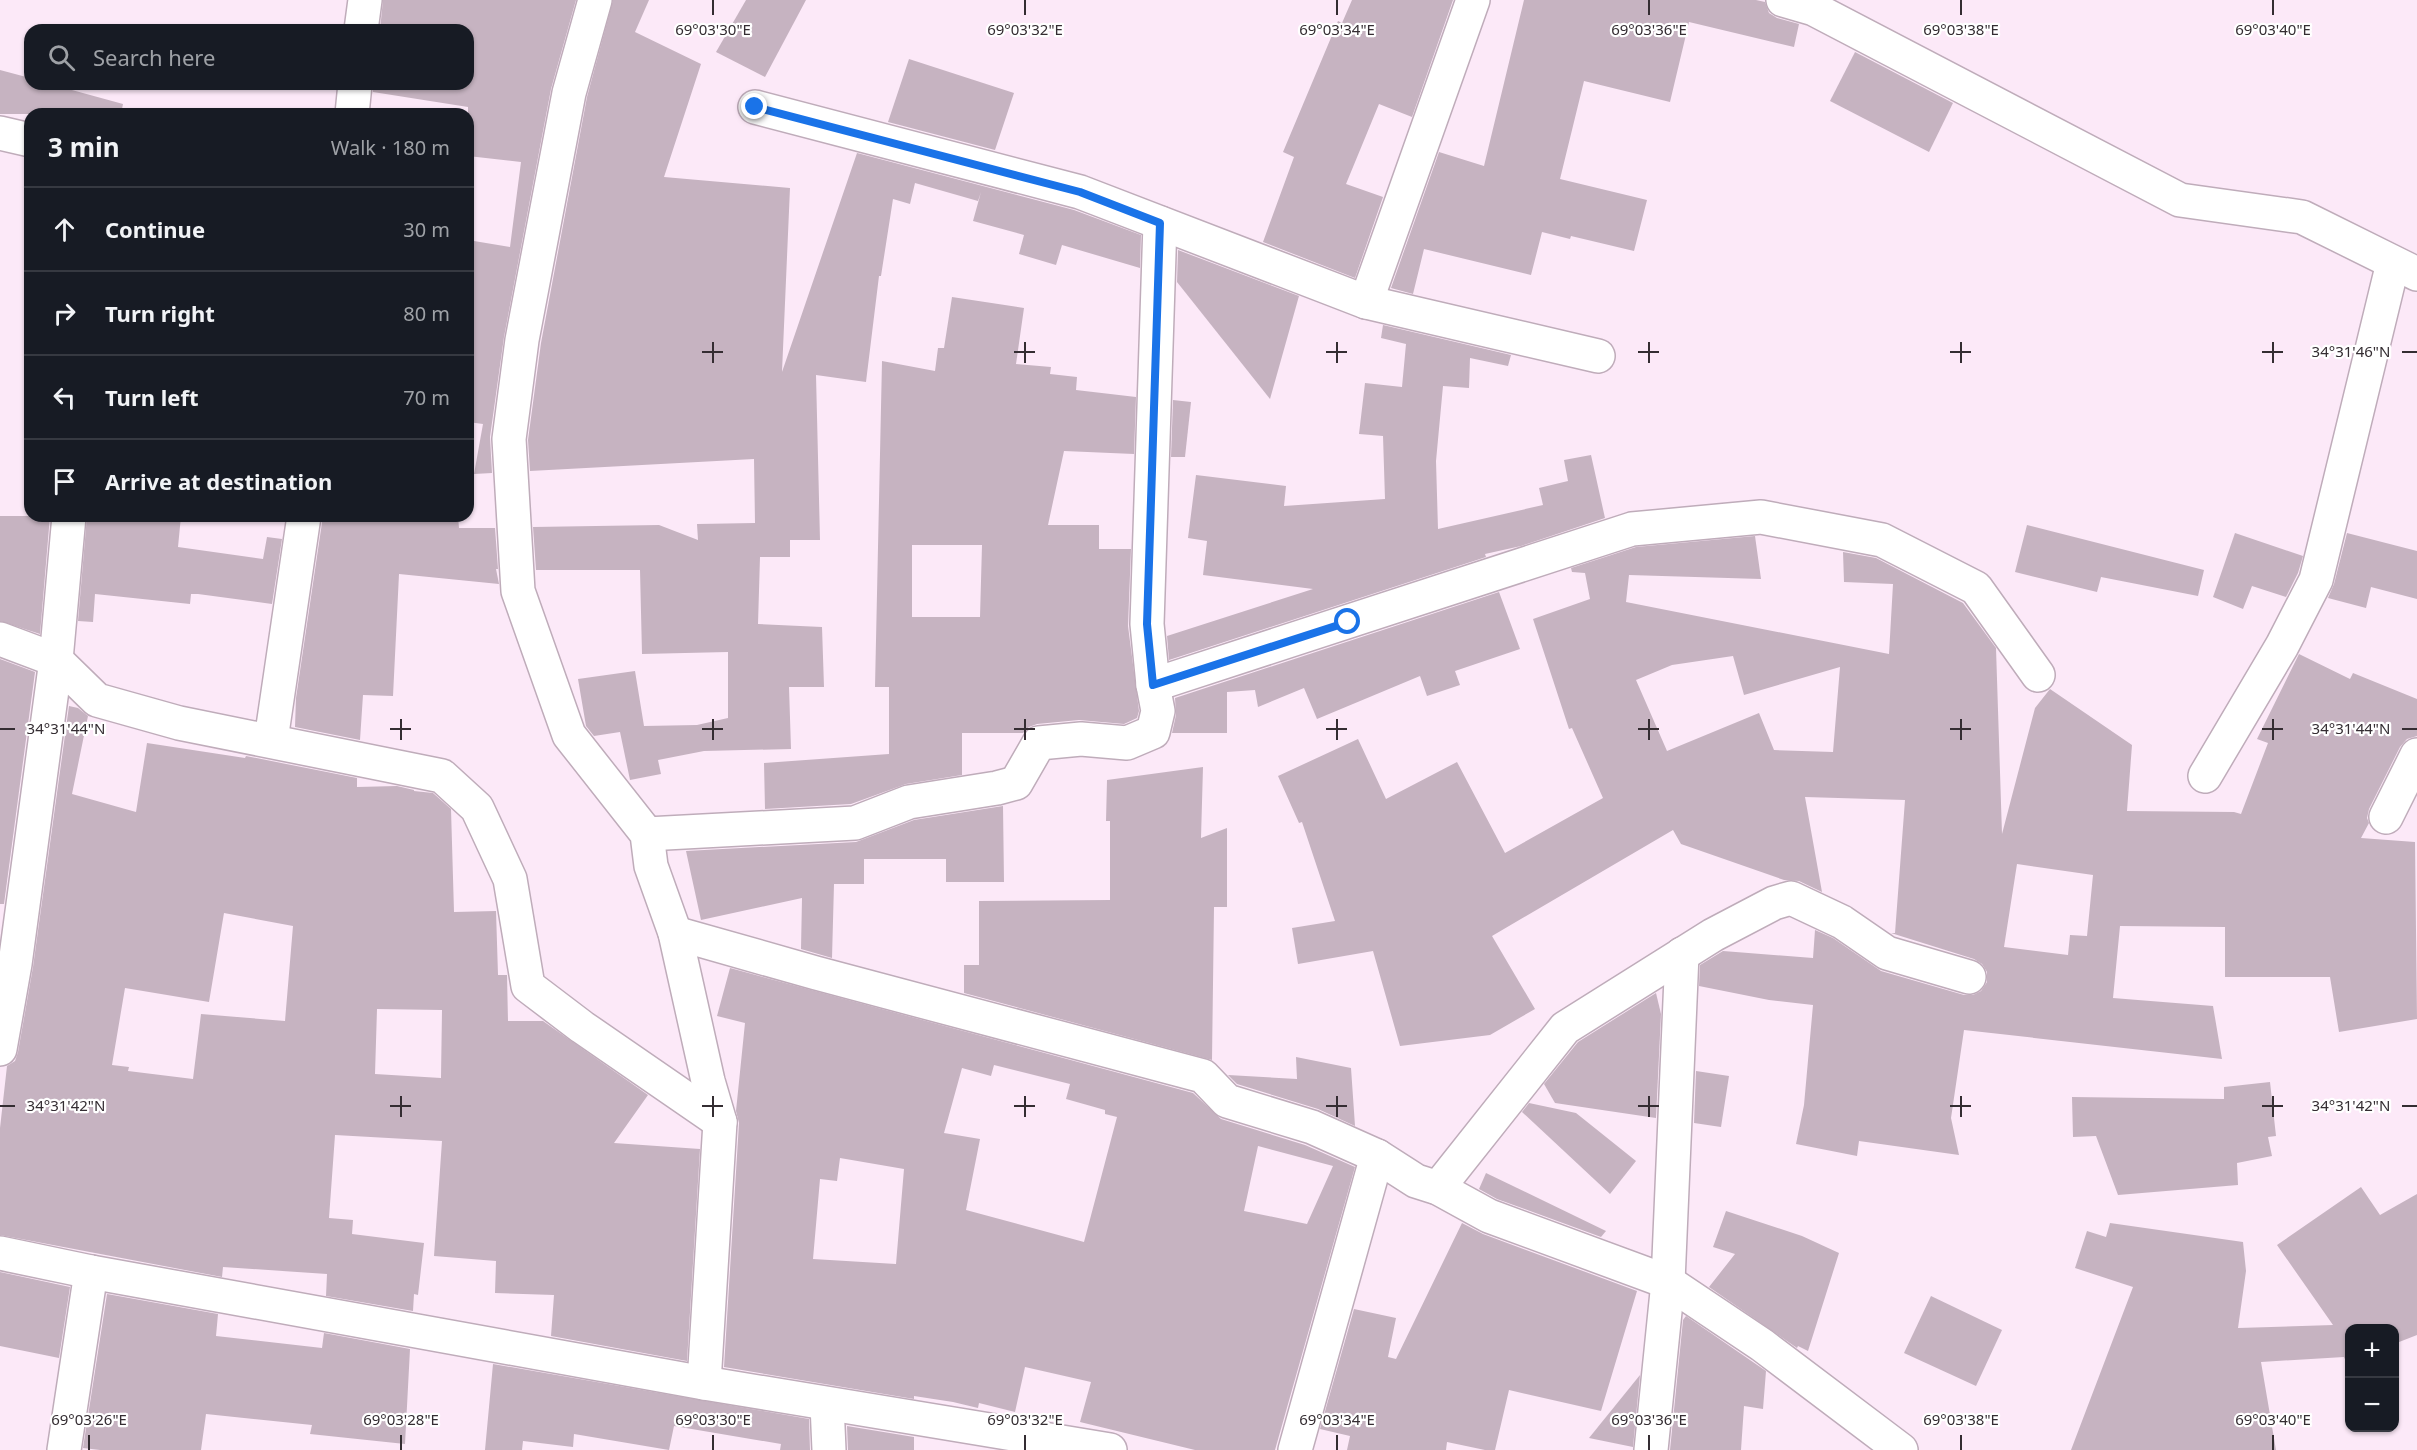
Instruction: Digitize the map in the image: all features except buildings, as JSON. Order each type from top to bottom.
[{"type":"street","points":[[362,24],[364,0]]},
{"type":"street","points":[[595,0],[569,93],[522,340],[509,439],[518,591],[569,735],[647,834],[651,866],[675,933],[708,1081],[720,1122],[704,1383]]},
{"type":"street","points":[[1366,302],[1473,0]]},
{"type":"street","points":[[1783,0],[1814,9],[2180,200],[2302,217],[2405,269],[2316,580],[2282,645],[2205,776]]},
{"type":"street","points":[[353,108],[354,90]]},
{"type":"street","points":[[755,107],[1080,192],[1366,302],[1598,356]]},
{"type":"street","points":[[0,133],[24,139]]},
{"type":"street","points":[[647,834],[855,823],[909,802],[1016,783],[1039,742],[1081,739],[1127,743],[1153,732],[1158,711],[1147,624],[1160,223]]},
{"type":"street","points":[[1153,685],[1632,530],[1761,517],[1882,540],[1976,588],[2038,675]]},
{"type":"street","points":[[0,1049],[15,964],[56,660],[68,522]]},
{"type":"street","points":[[271,740],[303,522]]},
{"type":"street","points":[[0,639],[56,660],[97,700],[178,723],[442,776],[477,808],[510,879],[528,986],[582,1027],[720,1122]]},
{"type":"street","points":[[2386,816],[2417,755]]},
{"type":"street","points":[[1438,1188],[1565,1028],[1713,935],[1764,908],[1791,898],[1842,922],[1887,953],[1969,977]]},
{"type":"street","points":[[675,933],[1203,1076],[1227,1101],[1312,1127],[1377,1156],[1416,1181],[1438,1188],[1489,1216],[1668,1282],[1762,1345],[1901,1450]]},
{"type":"street","points":[[1651,1450],[1668,1282],[1682,954]]},
{"type":"street","points":[[1295,1450],[1377,1156]]},
{"type":"street","points":[[0,1253],[92,1272],[704,1383],[1110,1450]]},
{"type":"street","points":[[64,1450],[92,1272]]},
{"type":"street","points":[[827,1404],[829,1450]]},
{"type":"route","points":[[755,107],[1080,192],[1160,223],[1147,624],[1153,685],[1348,622]]}]
